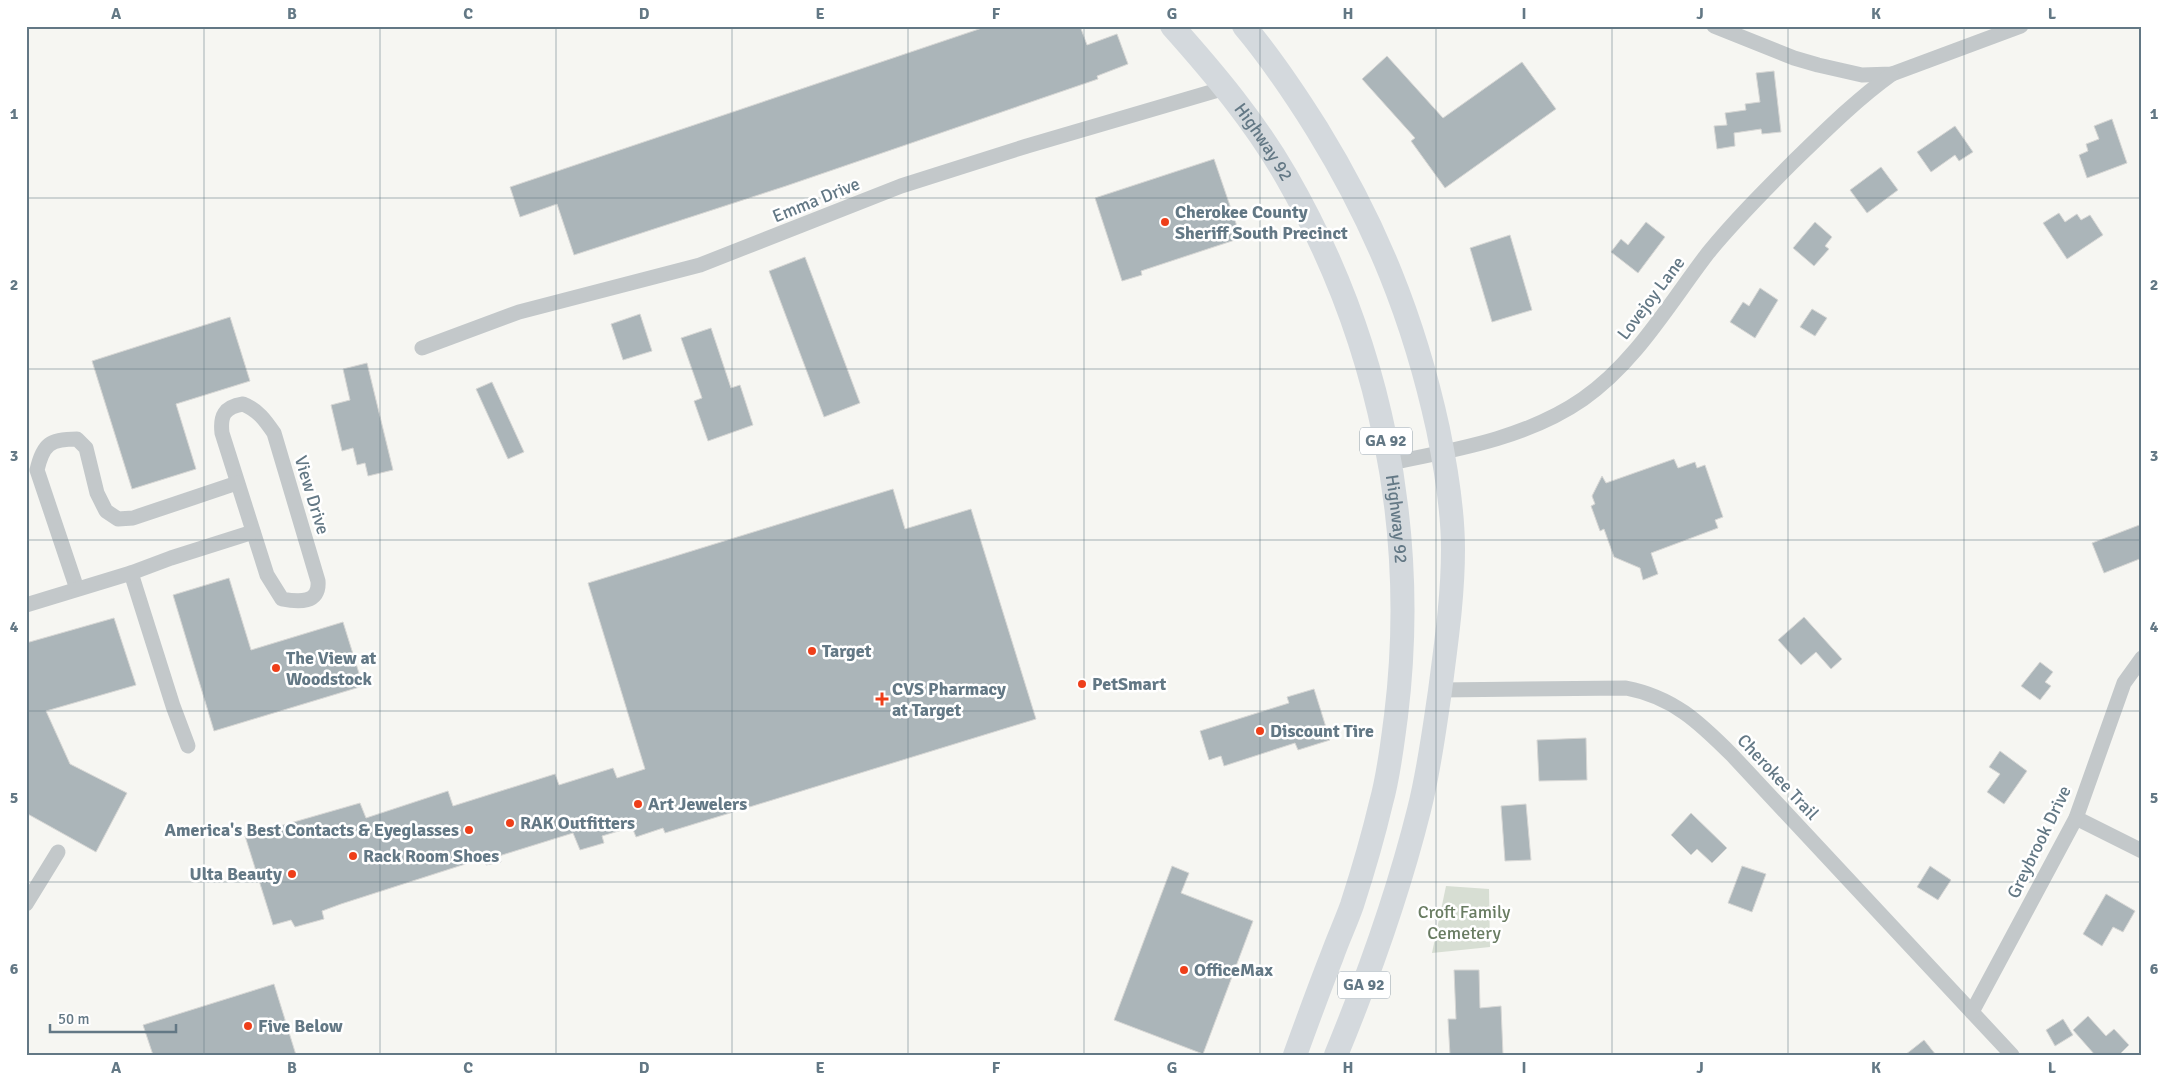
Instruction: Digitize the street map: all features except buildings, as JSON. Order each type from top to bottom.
[{"type":"main road","name":"Highway 92","points":[[1172,26],[1225,88],[1258,132],[1286,176],[1334,271],[1367,364],[1390,463],[1402,548],[1403,595],[1399,689],[1382,801],[1351,907],[1295,1055]]},
{"type":"main road","name":"GA 92","points":[[1244,26],[1276,67],[1310,118],[1359,202],[1382,251],[1402,299],[1418,350],[1443,452],[1450,499],[1453,547],[1447,641],[1432,748],[1420,808],[1405,862],[1358,1003],[1336,1055]]},
{"type":"street","points":[[1714,26],[1794,58],[1862,75],[1892,74],[2021,26]]},
{"type":"street","name":"Lovejoy Lane","points":[[1390,463],[1443,452],[1518,431],[1552,417],[1583,400],[1608,379],[1654,327],[1709,252],[1755,201],[1853,103],[1892,74]]},
{"type":"street","name":"Emma Drive","points":[[422,348],[519,312],[700,265],[901,186],[1027,146],[1225,88]]},
{"type":"street","name":"View Drive","points":[[243,404],[253,408],[264,418],[274,433],[318,581],[319,590],[315,596],[296,602],[282,599],[267,575],[253,532],[222,433],[221,422],[222,415],[226,409],[243,404]]},
{"type":"street","points":[[77,589],[37,470],[41,453],[50,443],[62,439],[77,439],[86,448],[97,493],[106,511],[118,519],[133,518],[238,483]]},
{"type":"street","points":[[26,605],[131,573],[253,532]]},
{"type":"street","points":[[131,573],[173,706],[188,746]]},
{"type":"street","name":"Greybrook Drive","points":[[1972,1012],[2076,818],[2124,683],[2142,658]]},
{"type":"street","name":"Cherokee Trail","points":[[1440,690],[1626,688],[1648,692],[1668,701],[1690,715],[1732,754],[2012,1055]]},
{"type":"street","points":[[2076,818],[2142,851]]},
{"type":"street","points":[[26,904],[58,852]]},
{"type":"green space","name":"Croft Family Cemetery","points":[[1446,886],[1489,889],[1490,947],[1432,953]]},
{"type":"place","name":"Cherokee County Sheriff South Precinct","points":[[1165,222]]},
{"type":"place","name":"Target","points":[[812,651]]},
{"type":"place","name":"The View at Woodstock","points":[[276,668]]},
{"type":"place","name":"PetSmart","points":[[1082,684]]},
{"type":"place","name":"CVS Pharmacy at Target","points":[[882,699]]},
{"type":"place","name":"Discount Tire","points":[[1260,731]]},
{"type":"place","name":"Art Jewelers","points":[[638,804]]},
{"type":"place","name":"RAK Outfitters","points":[[510,823]]},
{"type":"place","name":"America's Best Contacts & Eyeglasses","points":[[469,830]]},
{"type":"place","name":"Rack Room Shoes","points":[[353,856]]},
{"type":"place","name":"Ulta Beauty","points":[[292,874]]},
{"type":"place","name":"OfficeMax","points":[[1184,970]]},
{"type":"place","name":"Five Below","points":[[248,1026]]}]
